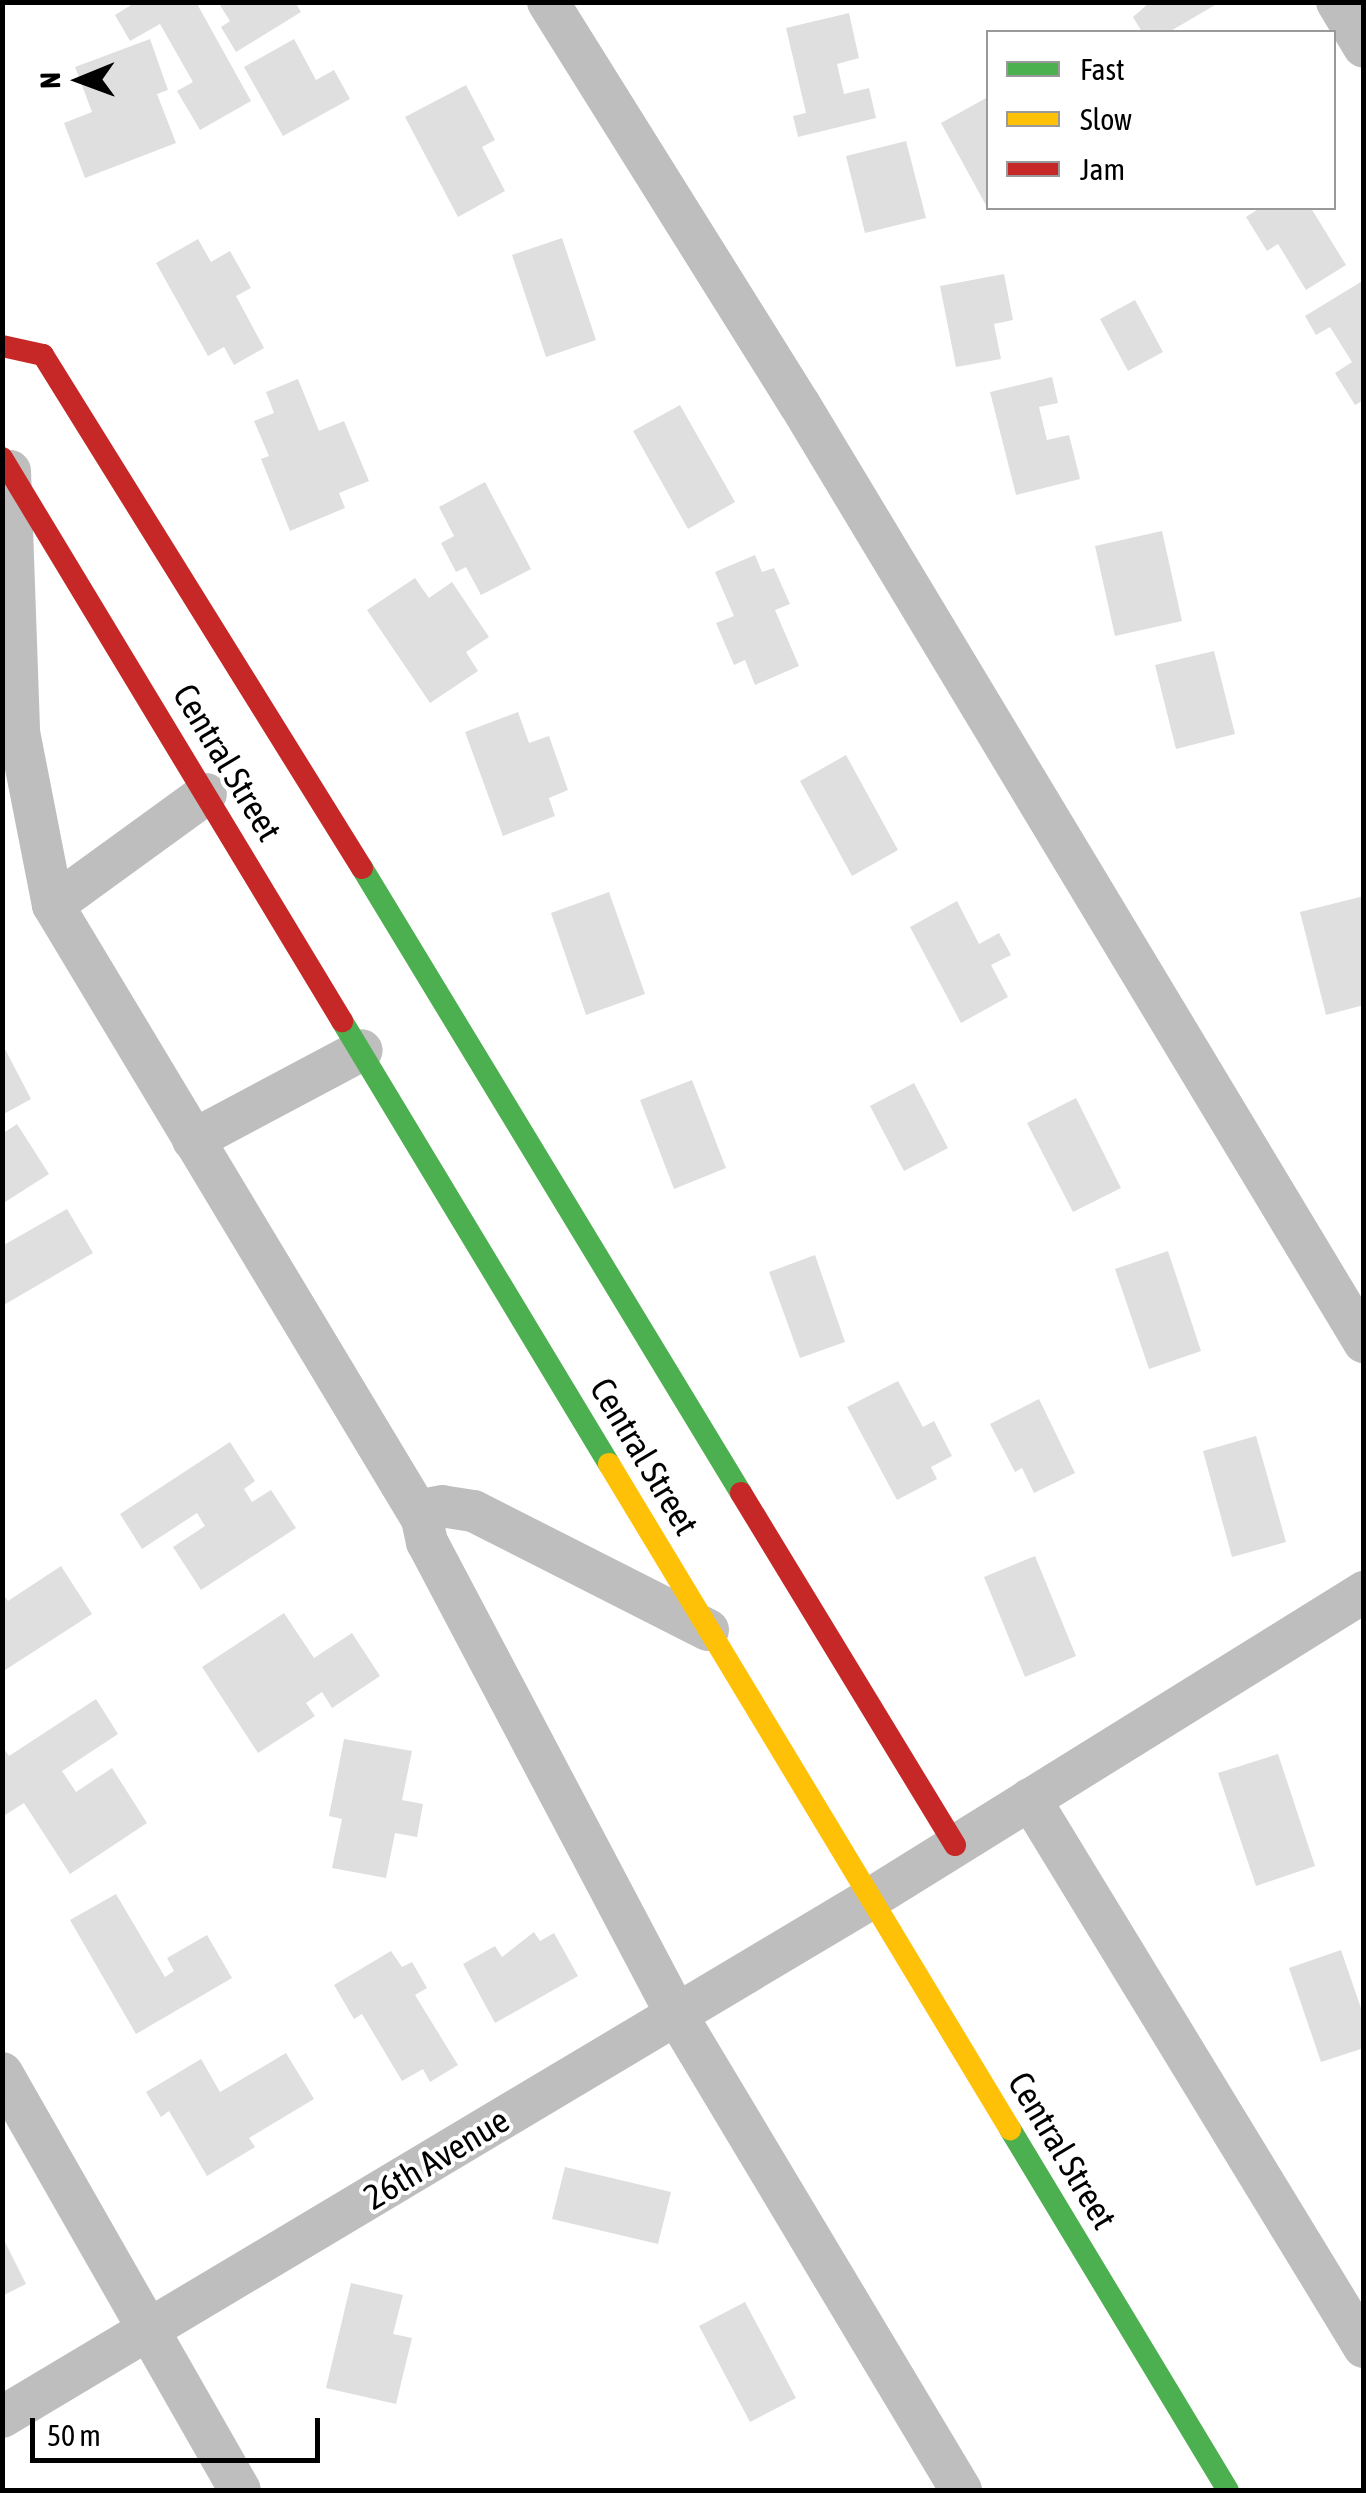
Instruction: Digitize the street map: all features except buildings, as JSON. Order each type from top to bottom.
[{"type":"street","points":[[548,2],[800,404],[1364,1342]]},
{"type":"street","points":[[1337,2],[1364,48]]},
{"type":"street","points":[[2,346],[44,356],[120,471],[954,1845]]},
{"type":"street","points":[[6,464],[18,732],[53,904],[422,1519],[427,1542],[676,2014],[962,2490]]},
{"type":"street","name":"Central Street","points":[[6,464],[1228,2490]]},
{"type":"street","points":[[53,904],[206,794]]},
{"type":"street","points":[[192,1140],[362,1050]]},
{"type":"street","points":[[422,1519],[427,1509],[442,1506],[473,1511],[708,1630]]},
{"type":"street","name":"26th Avenue","points":[[2,2417],[870,1900],[1364,1592]]},
{"type":"street","points":[[1030,1799],[1364,2346]]},
{"type":"street","points":[[2,2073],[146,2332],[240,2490]]},
{"type":"traffic: fast","points":[[362,868],[741,1493]]},
{"type":"traffic: fast","points":[[342,1021],[609,1464]]},
{"type":"traffic: fast","points":[[1010,2129],[1228,2490]]},
{"type":"traffic: slow","points":[[609,1464],[1010,2129]]},
{"type":"traffic: jam","points":[[2,346],[43,355],[362,868]]},
{"type":"traffic: jam","points":[[2,458],[342,1021]]},
{"type":"traffic: jam","points":[[741,1493],[955,1845]]}]
